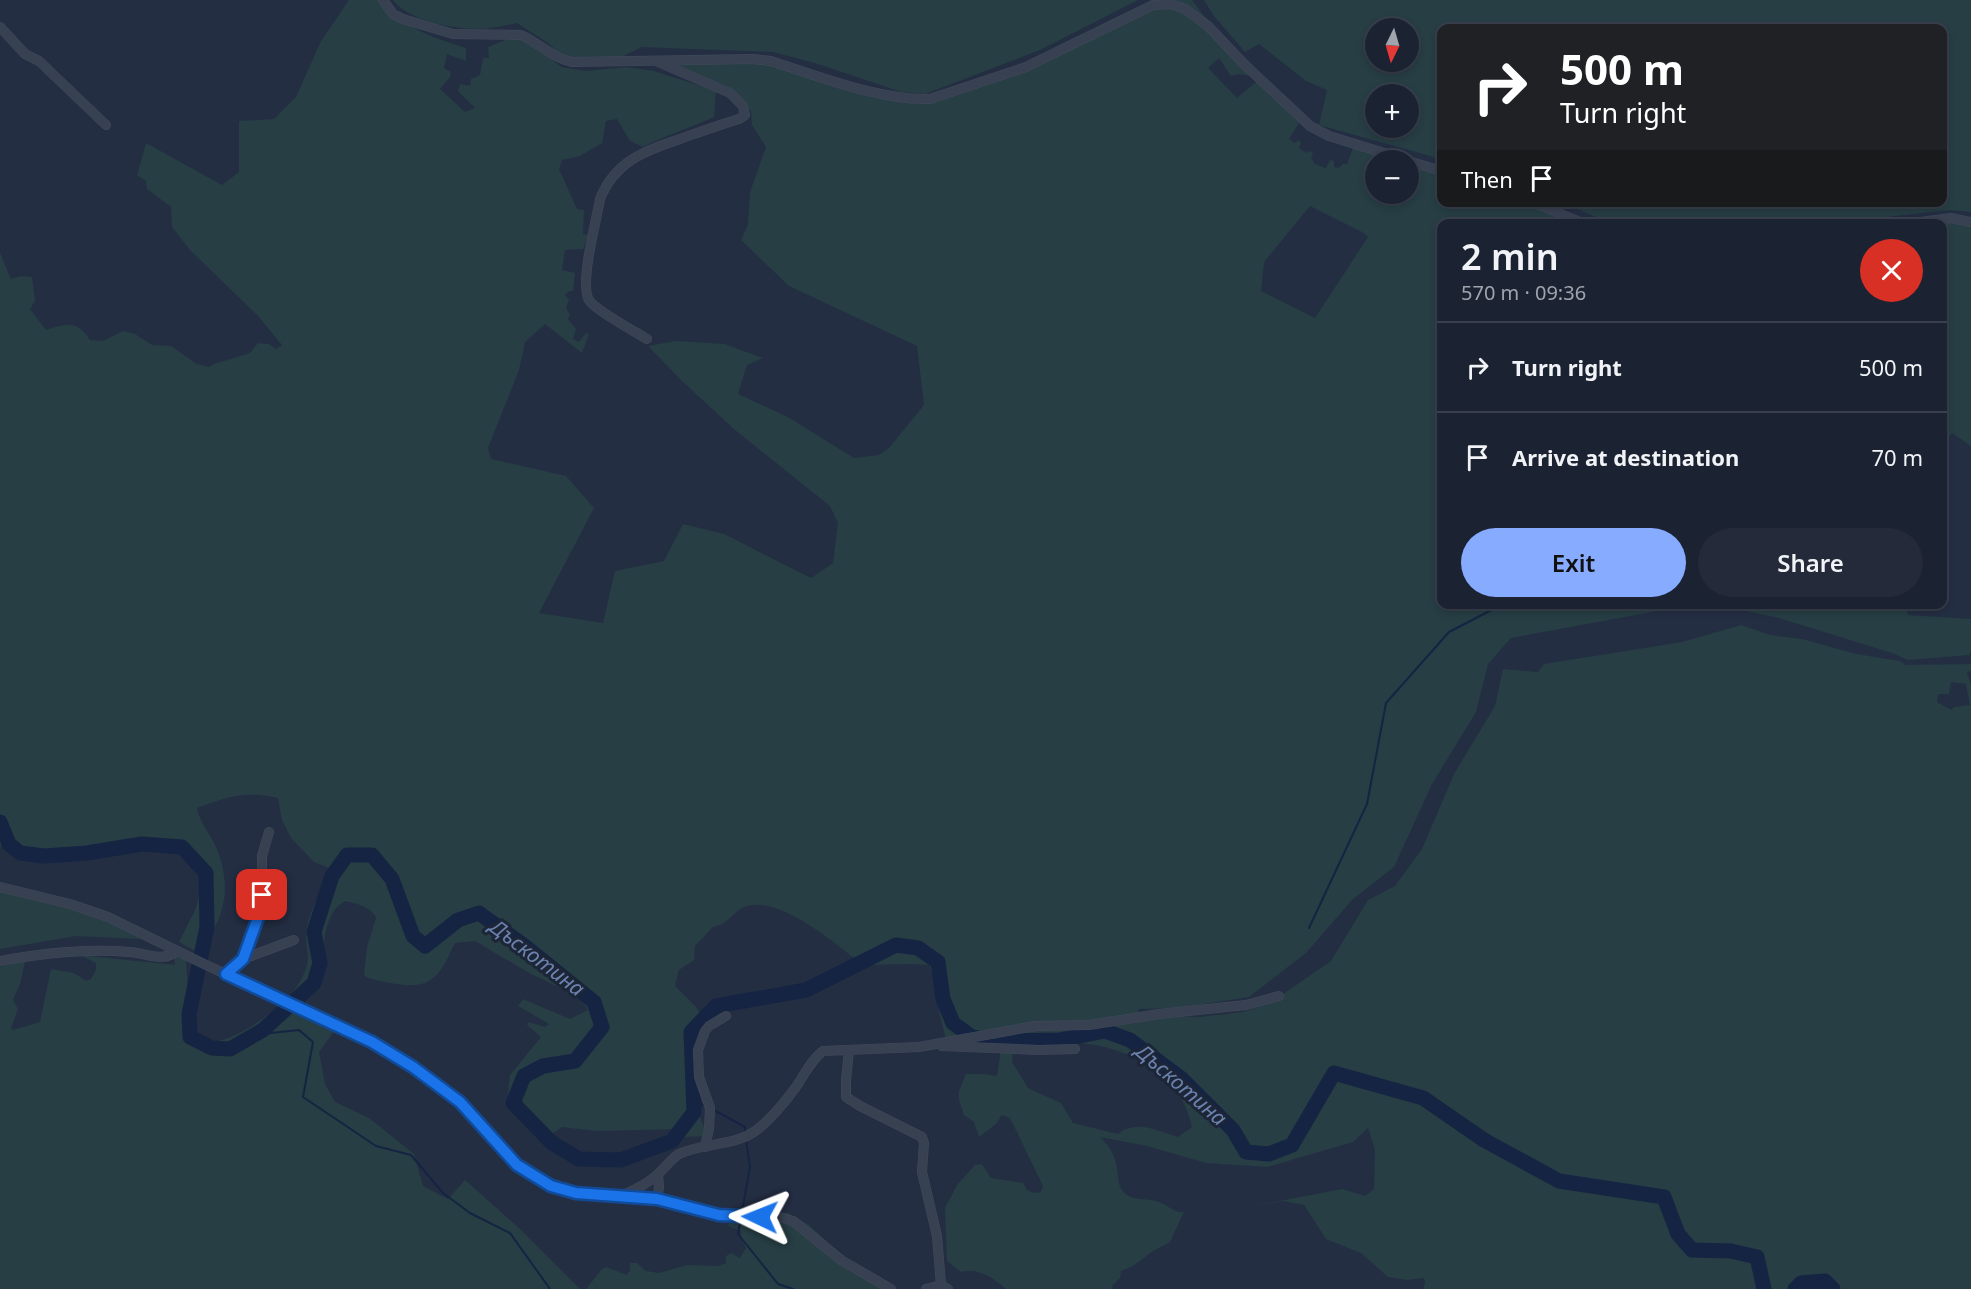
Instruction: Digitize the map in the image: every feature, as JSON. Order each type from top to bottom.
[{"type":"street","points":[[383,0],[393,14],[403,19],[453,34],[521,35],[531,39],[559,59],[572,62],[753,58],[771,61],[890,97],[914,100],[930,99],[1026,67],[1153,5],[1171,4],[1185,9],[1208,26],[1243,63],[1310,126],[1329,136],[1373,150]]},
{"type":"street","points":[[0,27],[25,54],[39,61],[106,124]]},
{"type":"street","points":[[646,339],[589,300],[586,288],[587,269],[600,199],[615,173],[643,152],[745,115],[743,106],[730,93],[653,60]]},
{"type":"street","points":[[1419,164],[1437,170]]},
{"type":"street","points":[[1544,207],[1573,219]]},
{"type":"street","points":[[1944,219],[1951,218],[1971,222]]},
{"type":"street","points":[[243,959],[260,912],[262,856],[269,832]]},
{"type":"street","points":[[0,887],[70,904],[108,917],[372,1042],[413,1067],[460,1102],[517,1165],[551,1186],[569,1192],[657,1199],[719,1215],[779,1217],[793,1221],[805,1228],[841,1260],[891,1289]]},
{"type":"street","points":[[226,974],[243,959],[294,940]]},
{"type":"street","points":[[0,961],[63,951],[124,951],[162,958],[182,953]]},
{"type":"street","points":[[919,1047],[1035,1026],[1089,1025],[1159,1014],[1246,1005],[1279,996]]},
{"type":"street","points":[[705,1147],[710,1108],[699,1077],[698,1050],[709,1026],[726,1016]]},
{"type":"street","points":[[621,1196],[640,1187],[678,1155],[737,1140],[758,1129],[775,1113],[816,1057],[823,1051],[919,1047],[1075,1049]]},
{"type":"street","points":[[849,1050],[846,1097],[851,1102],[922,1137],[924,1143],[922,1172],[938,1236],[944,1287],[926,1289]]},
{"type":"street","points":[[657,1199],[658,1174]]},
{"type":"green space","points":[[349,0],[383,0],[400,18],[420,31],[466,48],[466,61],[447,54],[444,68],[451,72],[450,77],[440,89],[465,112],[475,108],[458,91],[460,84],[470,86],[471,79],[480,75],[483,58],[489,58],[488,47],[513,37],[525,37],[561,67],[586,71],[627,67],[654,71],[716,91],[714,117],[643,147],[630,141],[617,119],[606,121],[602,143],[580,156],[562,160],[559,169],[577,209],[584,210],[583,234],[588,235],[583,249],[565,250],[562,270],[575,273],[573,291],[565,295],[569,300],[566,308],[570,315],[568,319],[576,329],[573,339],[579,342],[586,333],[589,334],[582,353],[545,324],[525,342],[519,370],[488,448],[491,459],[566,476],[594,508],[539,613],[603,623],[615,571],[664,561],[683,524],[724,534],[811,578],[833,563],[838,523],[830,506],[735,430],[648,346],[676,341],[724,344],[763,358],[747,365],[738,394],[788,417],[854,458],[879,455],[889,448],[924,405],[917,346],[789,286],[741,240],[748,225],[750,192],[766,147],[752,125],[751,111],[735,91],[726,86],[658,67],[737,58],[765,59],[883,97],[907,103],[931,103],[1031,67],[1048,55],[1120,23],[1159,0],[1192,0],[1252,76],[1238,74],[1231,76],[1219,58],[1208,68],[1237,98],[1257,81],[1299,123],[1289,139],[1295,143],[1298,140],[1301,143],[1299,148],[1306,153],[1309,151],[1313,153],[1311,158],[1315,164],[1326,168],[1330,160],[1334,161],[1334,167],[1339,168],[1347,164],[1353,148],[1371,150],[1365,150],[1365,204],[1419,204],[1419,163],[1437,168],[1437,207],[1550,207],[1581,219],[1437,219],[1437,609],[1669,609],[1511,638],[1488,664],[1476,712],[1432,784],[1394,867],[1352,900],[1306,953],[1249,997],[1178,1008],[1138,1009],[1139,1014],[1199,1017],[1243,1012],[1270,1003],[1331,961],[1368,900],[1395,886],[1422,849],[1454,774],[1495,706],[1503,669],[1538,672],[1544,664],[1682,642],[1741,625],[1770,635],[1802,639],[1856,654],[1900,661],[1906,665],[1971,664],[1971,671],[1967,672],[1971,686],[1971,1289],[1423,1289],[1424,1278],[1407,1280],[1388,1277],[1361,1253],[1326,1239],[1304,1205],[1284,1201],[1253,1206],[1342,1189],[1365,1196],[1374,1189],[1375,1150],[1368,1128],[1353,1142],[1267,1167],[1206,1163],[1147,1146],[1100,1137],[1114,1156],[1119,1184],[1123,1192],[1131,1197],[1155,1201],[1184,1212],[1170,1242],[1133,1266],[1121,1271],[1120,1278],[1112,1286],[1113,1289],[1006,1289],[985,1274],[974,1271],[961,1272],[947,1261],[945,1208],[957,1185],[975,1165],[982,1164],[991,1178],[1023,1183],[1027,1190],[1034,1193],[1041,1192],[1043,1186],[1010,1118],[1002,1115],[996,1124],[979,1137],[974,1122],[964,1115],[959,1100],[959,1091],[966,1074],[997,1076],[1001,1049],[1012,1047],[1004,1041],[946,1040],[935,994],[934,978],[929,965],[862,965],[823,934],[790,914],[773,907],[758,905],[744,907],[722,924],[713,927],[695,946],[694,960],[679,970],[675,986],[701,1015],[691,1034],[697,1088],[696,1108],[708,1136],[684,1137],[679,1129],[596,1131],[562,1127],[548,1136],[538,1134],[507,1102],[510,1075],[541,1037],[527,1025],[529,1022],[545,1027],[549,1024],[518,1006],[523,999],[570,1019],[588,1010],[578,996],[531,974],[475,941],[455,943],[438,974],[422,984],[398,984],[368,978],[364,975],[367,947],[376,918],[367,908],[345,901],[335,910],[329,921],[319,977],[314,989],[306,998],[292,993],[307,964],[306,936],[313,908],[328,884],[342,873],[314,862],[291,838],[282,820],[278,798],[255,795],[237,796],[197,808],[221,860],[225,888],[224,902],[215,928],[197,952],[179,942],[196,908],[204,877],[196,867],[168,846],[111,846],[63,858],[28,861],[11,855],[0,845],[0,253],[11,279],[21,276],[32,277],[35,301],[30,309],[46,330],[71,325],[81,329],[90,340],[103,341],[123,331],[135,334],[152,345],[171,346],[197,364],[209,367],[250,353],[258,343],[269,344],[276,349],[282,345],[258,316],[190,250],[172,227],[171,207],[147,189],[146,181],[137,175],[146,143],[222,185],[239,172],[239,121],[274,119],[296,97],[321,41]],"holes":[[[1310,206],[1368,237],[1315,318],[1261,291],[1264,262]],[[1951,682],[1966,684],[1970,705],[1954,707],[1951,710],[1937,702],[1938,694],[1949,694]],[[1077,1043],[1115,1050],[1150,1066],[1177,1092],[1186,1108],[1192,1127],[1178,1137],[1155,1129],[1140,1127],[1132,1127],[1118,1134],[1073,1123],[1061,1103],[1028,1088],[1012,1062],[1013,1048],[1060,1047]]]},
{"type":"green space","points":[[393,0],[1138,0],[1040,50],[925,94],[901,92],[818,64],[773,52],[642,47],[619,58],[589,61],[562,56],[548,43],[517,23],[479,29],[452,27],[424,20],[401,8]]},
{"type":"green space","points":[[1204,0],[1971,0],[1971,212],[1951,210],[1876,219],[1601,219],[1572,207],[1947,207],[1947,24],[1437,24],[1437,158],[1419,153],[1419,150],[1409,150],[1366,138],[1419,138],[1419,84],[1365,84],[1365,138],[1319,125],[1327,90],[1306,81],[1259,44],[1245,52],[1214,16]]},
{"type":"green space","points":[[1951,220],[1971,226],[1971,446],[1952,433],[1947,440],[1947,222]]},
{"type":"green space","points":[[1735,609],[1907,609],[1908,615],[1971,619],[1971,650],[1969,655],[1908,660],[1779,618]]},
{"type":"green space","points":[[0,891],[93,914],[141,939],[76,936],[0,949]]},
{"type":"green space","points":[[80,955],[175,965],[174,955],[186,960],[189,1009],[187,1032],[196,1040],[208,1043],[235,1035],[249,1028],[282,1003],[335,1030],[319,1052],[325,1084],[335,1102],[369,1118],[414,1154],[423,1186],[448,1199],[465,1180],[520,1229],[580,1289],[0,1289],[0,967],[31,958],[25,962],[20,984],[13,1000],[18,1009],[11,1028],[13,1030],[40,1022],[51,969],[73,973],[85,981],[91,979],[96,970],[96,963]]},
{"type":"green space","points":[[732,1211],[788,1213],[809,1225],[847,1260],[887,1289],[586,1289],[606,1267],[627,1275],[630,1263],[637,1263],[646,1271],[659,1273],[687,1265],[718,1266],[726,1263],[726,1256],[731,1253],[740,1258],[746,1248],[742,1241],[741,1231],[728,1226]]},
{"type":"waterway","points":[[1309,928],[1367,804],[1386,703],[1449,632],[1493,609]]},
{"type":"waterway","name":"Дъскотина","points":[[0,822],[9,844],[20,853],[44,856],[87,853],[142,844],[182,847],[206,873],[207,927],[189,1014],[190,1037],[212,1048],[230,1049],[263,1030],[314,983],[320,963],[314,932],[332,876],[347,855],[372,855],[392,879],[413,936],[425,946],[458,920],[479,913],[526,947],[594,1002],[602,1027],[575,1061],[543,1066],[524,1076],[513,1103],[552,1143],[579,1159],[621,1160],[672,1141],[694,1112],[691,1032],[716,1006],[806,990],[896,945],[918,948],[938,962],[943,999],[953,1023],[972,1037],[997,1041],[1059,1040],[1105,1031],[1130,1040],[1182,1079],[1233,1130],[1246,1152],[1269,1154],[1292,1145],[1334,1073],[1423,1098],[1484,1140],[1559,1181],[1664,1197],[1678,1234],[1692,1250],[1731,1251],[1757,1257],[1764,1289]]},
{"type":"waterway","points":[[263,1030],[270,1033],[299,1030],[313,1042],[303,1097],[376,1146],[411,1155],[443,1193],[470,1213],[510,1233],[550,1289]]},
{"type":"waterway","points":[[693,1100],[707,1107]]},
{"type":"waterway","points":[[712,1109],[745,1127],[745,1132]]},
{"type":"waterway","points":[[742,1212],[750,1167],[746,1140]]},
{"type":"waterway","points":[[741,1217],[738,1234],[778,1284],[793,1289]]},
{"type":"waterway","name":"Дъскотина","points":[[1795,1289],[1801,1283],[1825,1281],[1833,1289]]},
{"type":"route","points":[[262,895],[260,912],[243,959],[226,974],[372,1042],[413,1067],[460,1102],[517,1165],[538,1180],[576,1193],[657,1199],[719,1215],[760,1217]]}]
